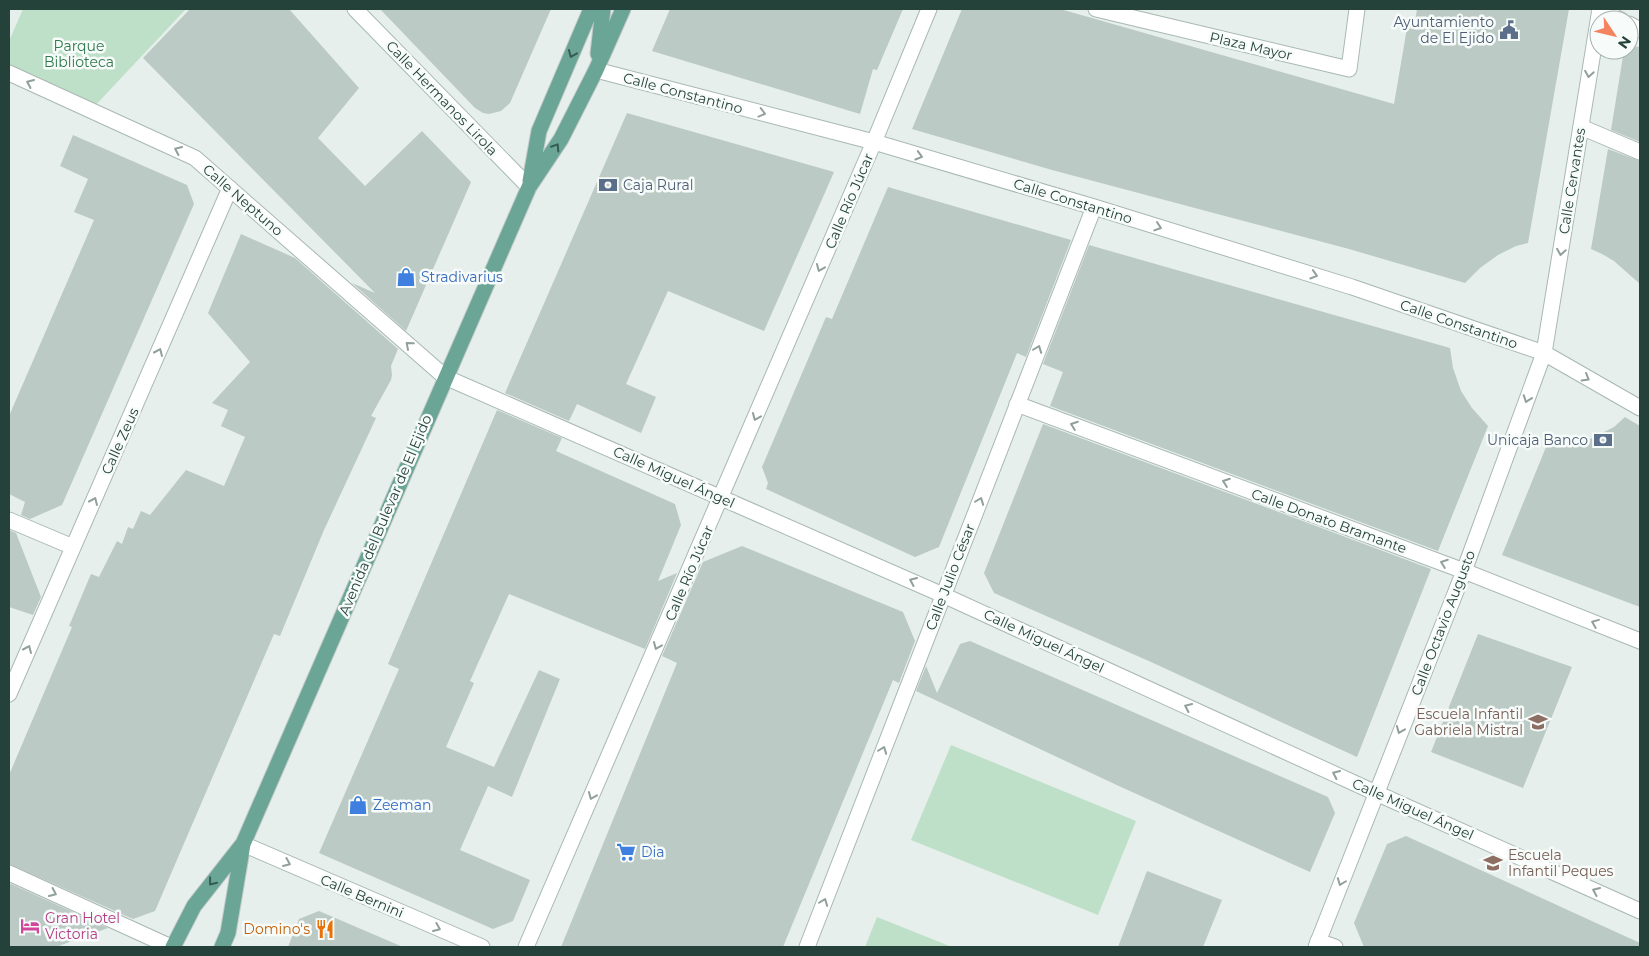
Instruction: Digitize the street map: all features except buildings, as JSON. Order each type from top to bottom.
[{"type":"main road","name":"Avenida del Bulevar de El Ejido","points":[[530,187],[539,132],[590,9]]},
{"type":"main road","name":"Avenida del Bulevar de El Ejido","points":[[596,70],[603,9]]},
{"type":"main road","name":"Avenida del Bulevar de El Ejido","points":[[172,947],[194,906],[242,844],[530,187],[561,139],[596,70],[623,9]]},
{"type":"main road","name":"Avenida del Bulevar de El Ejido","points":[[222,947],[228,933],[242,844]]},
{"type":"street","name":"Calle Hermanos Lirola","points":[[354,9],[530,187]]},
{"type":"street","points":[[874,142],[929,9]]},
{"type":"street","name":"Plaza Mayor","points":[[1096,9],[1349,69],[1357,9]]},
{"type":"street","name":"Calle Cervantes","points":[[1544,353],[1600,9]]},
{"type":"street","name":"Calle Constantino","points":[[596,70],[874,142],[1094,207],[1352,287],[1544,353],[1640,408]]},
{"type":"street","name":"Calle Neptuno","points":[[9,73],[195,158],[446,377]]},
{"type":"street","points":[[1581,127],[1640,152]]},
{"type":"street","name":"Calle Río Júcar","points":[[526,947],[874,142]]},
{"type":"street","name":"Calle Zeus","points":[[9,694],[230,188]]},
{"type":"street","name":"Calle Julio César","points":[[806,947],[1094,207]]},
{"type":"street","name":"Calle Octavio Augusto","points":[[1317,944],[1464,571],[1544,353]]},
{"type":"street","name":"Calle Miguel Ángel","points":[[446,377],[943,595],[1376,793],[1640,911]]},
{"type":"street","name":"Calle Donato Bramante","points":[[1017,404],[1464,571],[1640,641]]},
{"type":"street","points":[[9,520],[73,547]]},
{"type":"street","name":"Calle Bernini","points":[[242,844],[482,947]]},
{"type":"street","points":[[9,873],[172,947]]},
{"type":"street","points":[[1317,944],[1335,947]]},
{"type":"green space","name":"Parque Biblioteca","points":[[23,9],[186,9],[91,110],[9,73],[9,41]]},
{"type":"green space","points":[[951,745],[1136,821],[1098,915],[911,840]]},
{"type":"green space","points":[[877,917],[952,947],[865,947]]},
{"type":"place","name":"Ayuntamiento de El Ejido","points":[[1509,30]]},
{"type":"place","name":"Caja Rural","points":[[608,185]]},
{"type":"place","name":"Stradivarius","points":[[406,277]]},
{"type":"place","name":"Unicaja Banco","points":[[1603,440]]},
{"type":"place","name":"Escuela Infantil Gabriela Mistral","points":[[1538,722]]},
{"type":"place","name":"Zeeman","points":[[358,805]]},
{"type":"place","name":"Dia","points":[[626,852]]},
{"type":"place","name":"Escuela Infantil Peques","points":[[1493,863]]},
{"type":"place","name":"Gran Hotel Victoria","points":[[30,926]]},
{"type":"place","name":"Domino's","points":[[325,929]]}]
